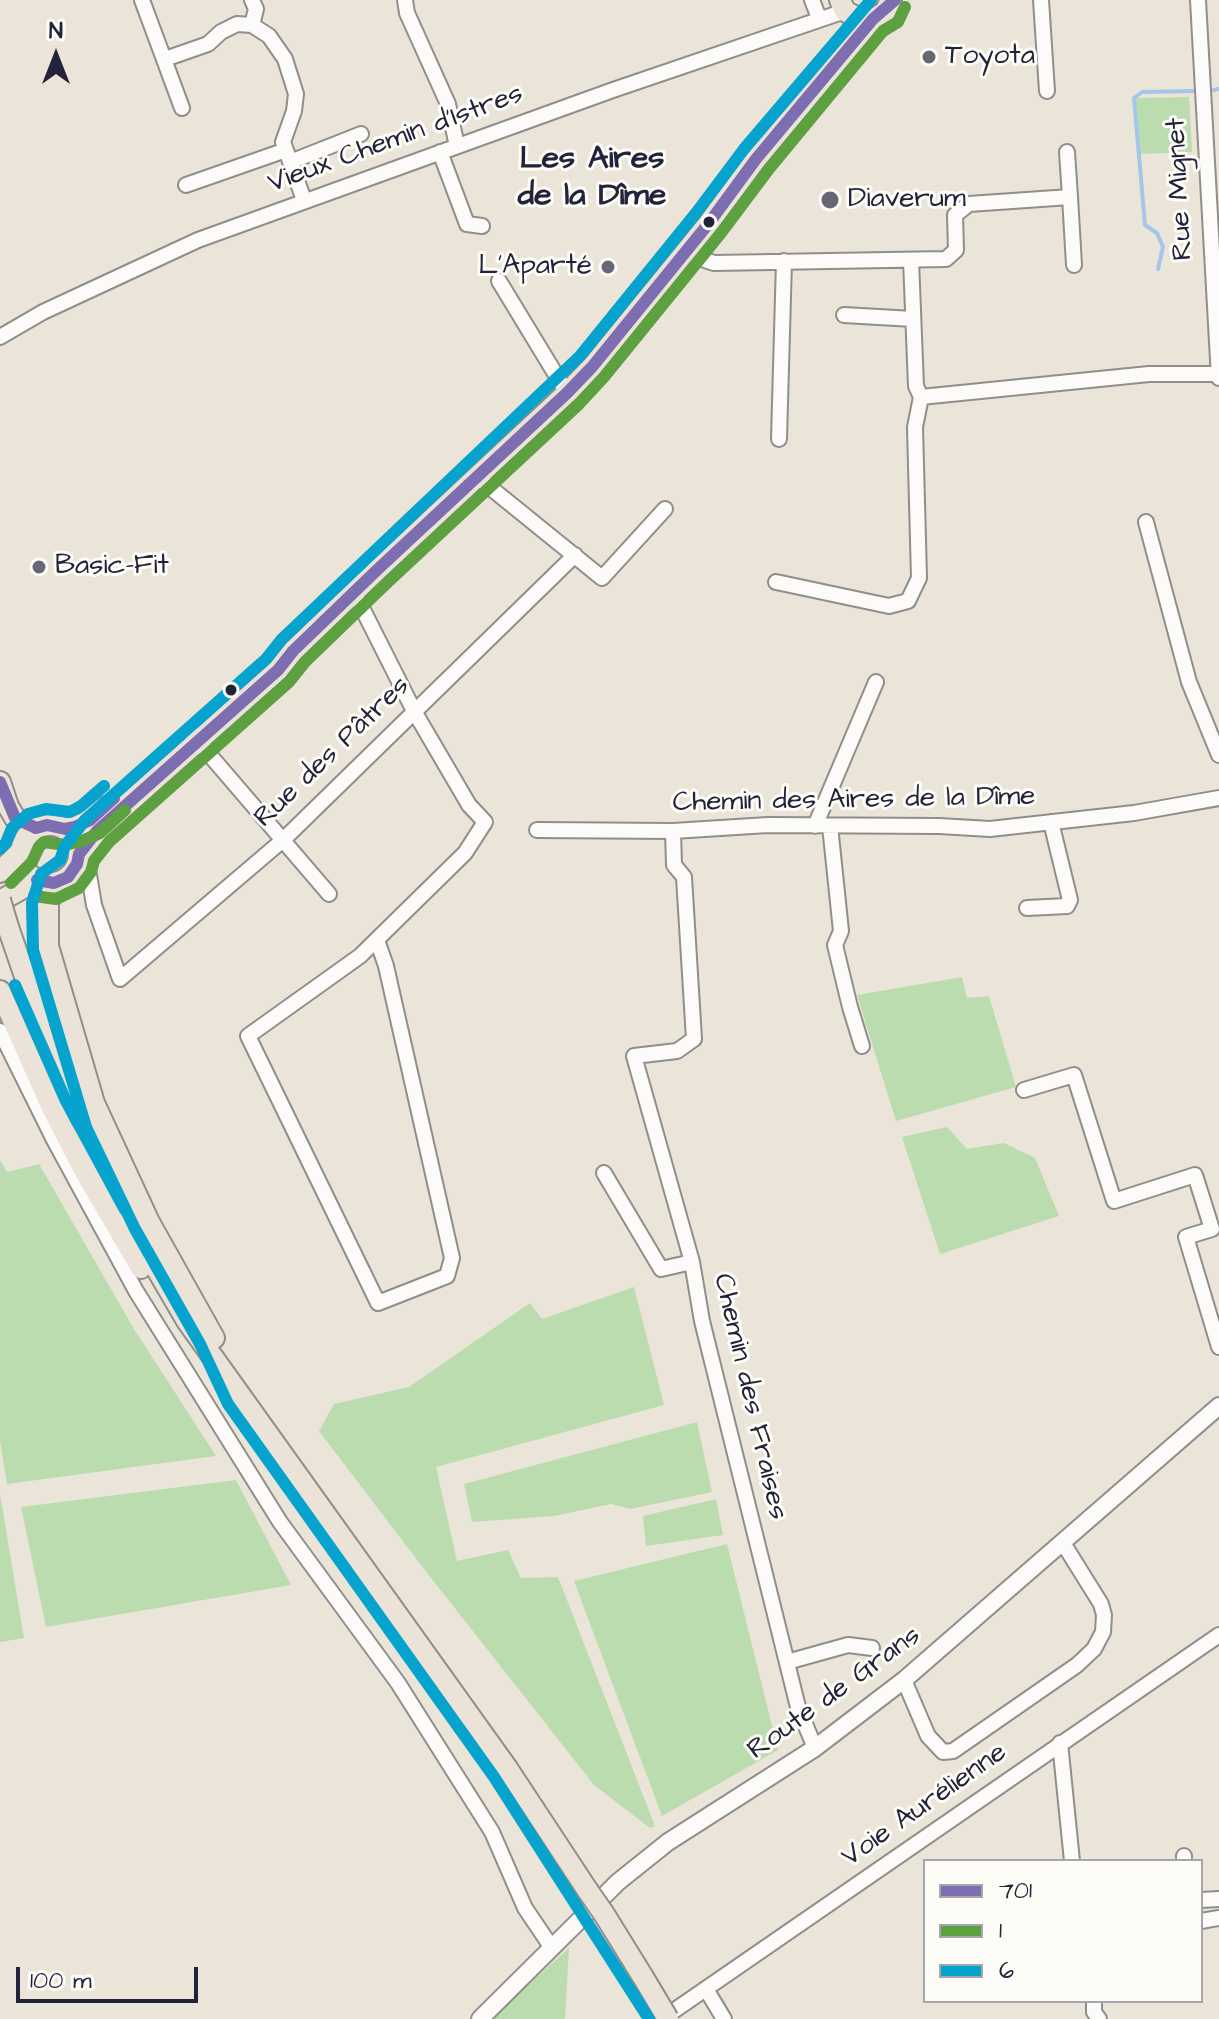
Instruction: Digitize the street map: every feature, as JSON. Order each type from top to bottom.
[{"type":"main road","points":[[0,872],[20,852],[25,838],[36,828],[47,825],[65,829],[90,820],[278,670],[293,651],[354,592],[567,393],[592,367],[756,159],[851,15],[885,12],[892,1]]},
{"type":"main road","points":[[162,765],[99,829],[68,877],[46,882],[0,901],[48,1043],[96,1154],[145,1249],[187,1321],[507,1768],[604,1914],[668,2019]]},
{"type":"main road","points":[[0,782],[15,818],[36,828]]},
{"type":"main road","points":[[65,829],[77,844],[78,859]]},
{"type":"main road","points":[[20,852],[24,869],[46,882]]},
{"type":"main road","points":[[46,882],[48,946],[94,1103],[149,1222],[214,1337],[242,1396]]},
{"type":"main road","points":[[0,991],[52,1108],[113,1221],[172,1314],[187,1321]]},
{"type":"street","points":[[252,0],[256,9],[252,25]]},
{"type":"street","points":[[405,0],[407,13],[448,104],[457,146]]},
{"type":"street","points":[[812,0],[819,18]]},
{"type":"street","points":[[1041,0],[1047,91]]},
{"type":"street","name":"Rue Mignet","points":[[1198,0],[1213,210],[1218,376]]},
{"type":"street","points":[[144,1],[182,108]]},
{"type":"street","name":"Vieux Chemin d'Istres","points":[[0,337],[43,312],[198,240],[819,18],[851,15]]},
{"type":"street","points":[[165,59],[208,44],[221,32],[237,24],[252,25],[269,36],[285,59],[296,94],[294,111],[283,142],[304,200]]},
{"type":"street","points":[[186,185],[361,134]]},
{"type":"street","points":[[440,152],[467,224],[482,226]]},
{"type":"street","points":[[1067,152],[1074,265]]},
{"type":"street","points":[[688,248],[699,258],[714,263],[946,259],[956,250],[955,215],[969,204],[1070,197]]},
{"type":"street","points":[[776,582],[889,606],[908,601],[919,578],[915,427],[921,397],[916,386],[911,260]]},
{"type":"street","points":[[779,439],[784,261]]},
{"type":"street","points":[[499,281],[567,393]]},
{"type":"street","points":[[844,315],[913,319]]},
{"type":"street","points":[[921,397],[1149,374],[1218,376]]},
{"type":"street","points":[[769,393],[772,381],[781,376]]},
{"type":"street","points":[[476,476],[602,578],[665,509]]},
{"type":"street","points":[[1146,522],[1189,682],[1219,755]]},
{"type":"street","name":"Rue des Pâtres","points":[[78,859],[88,869],[94,905],[120,979],[283,840],[575,555]]},
{"type":"street","points":[[354,592],[414,711],[469,805],[485,822],[465,853],[360,956],[248,1036],[378,1303],[447,1276],[452,1258],[386,966],[377,940]]},
{"type":"street","points":[[815,826],[876,682]]},
{"type":"street","points":[[194,737],[329,894]]},
{"type":"street","name":"Chemin des Aires de la Dîme","points":[[537,830],[673,831],[768,825],[990,829],[1134,813],[1219,798]]},
{"type":"street","points":[[1027,908],[1067,906],[1070,900],[1051,822]]},
{"type":"street","points":[[830,826],[841,931],[835,945],[862,1046]]},
{"type":"street","name":"Chemin des Fraises","points":[[673,831],[674,865],[684,877],[694,1039],[677,1051],[634,1056],[692,1262],[702,1321],[798,1707],[815,1748]]},
{"type":"street","points":[[360,956],[386,966]]},
{"type":"street","points":[[0,1031],[54,1140],[136,1291],[280,1522],[398,1683],[492,1832],[525,1908],[552,1948]]},
{"type":"street","points":[[1024,1090],[1074,1075],[1114,1201],[1195,1175],[1212,1229],[1186,1237],[1219,1347]]},
{"type":"street","points":[[604,1173],[661,1269],[692,1262]]},
{"type":"street","name":"Route de Grans","points":[[480,2019],[618,1882],[668,1842],[815,1748],[904,1680],[1219,1406]]},
{"type":"street","points":[[904,1680],[928,1736],[943,1752],[953,1751],[1077,1665],[1094,1649],[1103,1632],[1104,1615],[1101,1604],[1063,1543]]},
{"type":"street","name":"Voie Aurélienne","points":[[662,2019],[1219,1635]]},
{"type":"street","points":[[787,1662],[848,1645],[872,1648]]},
{"type":"street","points":[[1060,1743],[1072,1859]]},
{"type":"street","points":[[706,1989],[724,2019]]},
{"type":"green space","points":[[1189,97],[1192,152],[1138,154],[1135,98]]},
{"type":"green space","points":[[962,977],[967,998],[989,996],[1016,1087],[896,1121],[857,995]]},
{"type":"green space","points":[[947,1127],[967,1149],[1004,1143],[1035,1158],[1059,1216],[940,1254],[902,1137]]},
{"type":"green space","points":[[0,1160],[7,1172],[39,1164],[134,1329],[216,1456],[7,1484],[0,1441]]},
{"type":"green space","points":[[634,1287],[664,1405],[436,1467],[457,1561],[508,1550],[521,1578],[558,1577],[655,1826],[650,1828],[594,1785],[319,1431],[334,1404],[409,1387],[530,1303],[542,1319]]},
{"type":"green space","points":[[697,1422],[712,1492],[630,1509],[611,1504],[554,1516],[472,1522],[464,1484]]},
{"type":"green space","points":[[236,1480],[291,1585],[46,1627],[21,1507]]},
{"type":"green space","points":[[0,1493],[24,1638],[0,1642]]},
{"type":"green space","points":[[716,1499],[723,1535],[646,1546],[643,1516]]},
{"type":"green space","points":[[727,1544],[778,1750],[662,1816],[574,1581]]},
{"type":"green space","points":[[569,1948],[565,2019],[491,2019],[498,2012]]},
{"type":"waterway","points":[[1214,90],[1219,89]]},
{"type":"waterway","points":[[1158,269],[1163,247],[1157,233],[1145,225],[1134,98],[1142,92],[1195,91]]},
{"type":"transit line","name":"6","points":[[649,2019],[494,1777],[228,1404],[200,1344],[135,1229],[86,1127],[33,950],[32,903],[41,874],[60,860],[65,846],[85,820],[266,659],[282,639],[580,356],[744,149],[871,0]]},
{"type":"transit line","name":"701","points":[[37,880],[54,883],[68,877],[77,864],[79,854],[97,831],[278,670],[293,651],[377,570],[567,393],[592,367],[709,223],[756,159],[873,19],[895,0]]},
{"type":"transit line","name":"1","points":[[34,896],[56,899],[79,888],[109,842],[289,682],[305,662],[388,582],[579,404],[883,31],[898,22],[905,7]]},
{"type":"transit line","name":"701","points":[[0,782],[15,818],[36,828]]},
{"type":"transit line","name":"6","points":[[0,849],[12,828],[28,814],[46,809],[70,812],[104,786]]},
{"type":"transit line","name":"701","points":[[36,828],[47,825],[65,829],[75,827],[90,820],[114,798]]},
{"type":"transit line","name":"1","points":[[11,883],[32,862],[44,842],[65,845],[82,841],[100,833],[125,810]]},
{"type":"transit line","name":"6","points":[[15,985],[66,1101],[125,1210]]},
{"type":"place","name":"Toyota","points":[[929,57]]},
{"type":"place","name":"Diaverum","points":[[830,200]]},
{"type":"place","name":"L'Aparté","points":[[608,267]]},
{"type":"place","name":"Basic-Fit","points":[[39,567]]},
{"type":"district","name":"Les Aires de la Dîme","points":[[592,178]]}]
